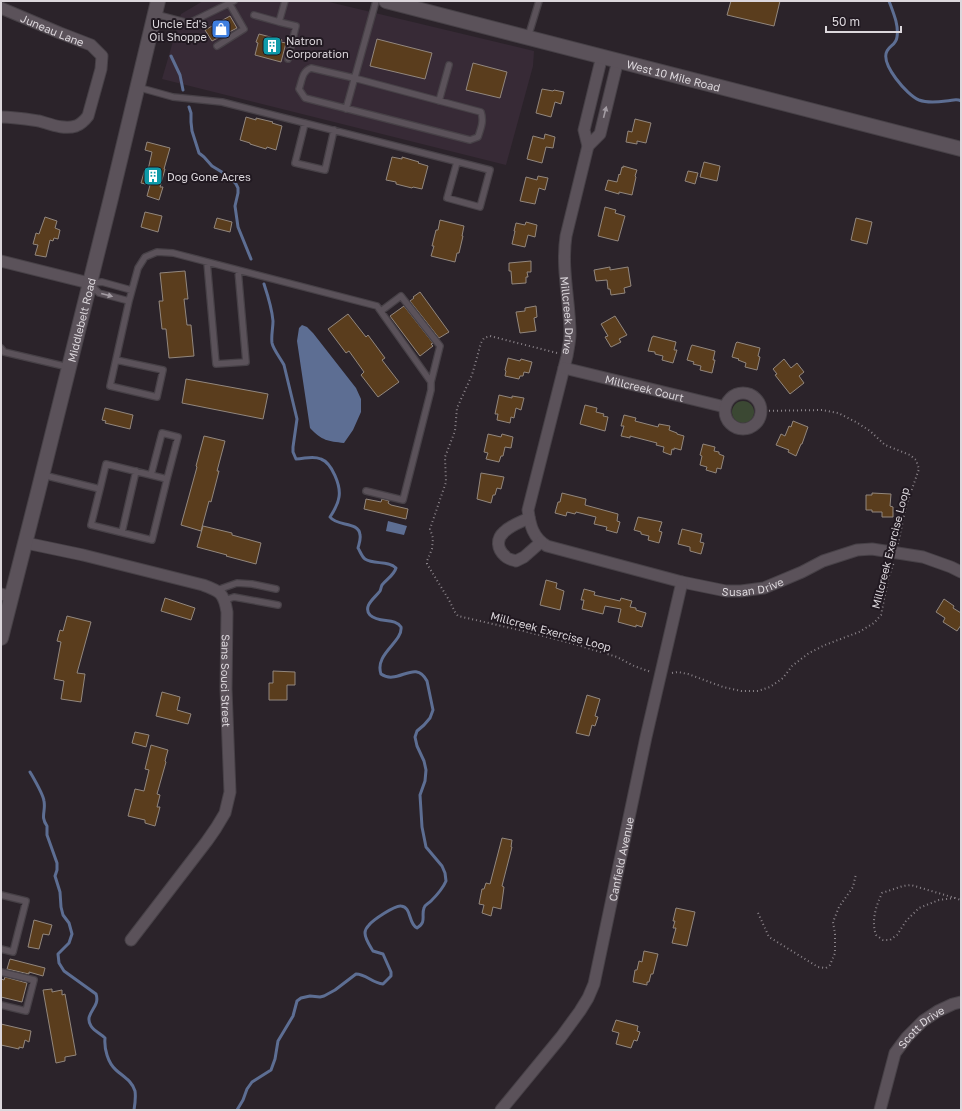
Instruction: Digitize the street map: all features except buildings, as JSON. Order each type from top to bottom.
[{"type":"street","name":"West 10 Mile Road","points":[[386,1],[417,5],[528,37],[961,149]]},
{"type":"street","name":"Juneau Lane","points":[[1,8],[91,45],[102,56],[101,69],[88,116],[83,122],[75,126],[61,127],[38,121],[13,117],[1,117]]},
{"type":"street","name":"Middlebelt Road","points":[[1,638],[6,596],[26,543],[156,8]]},
{"type":"street","name":"Millcreek Drive","points":[[541,542],[533,531],[528,510],[567,356],[570,336],[564,250],[588,146],[584,130],[602,56]]},
{"type":"street","name":"Millcreek Drive","points":[[588,146],[600,134],[618,60]]},
{"type":"street","points":[[1,261],[89,283]]},
{"type":"street","name":"Millcreek Court","points":[[564,368],[725,407]]},
{"type":"street","points":[[741,393],[753,396],[760,405],[761,411],[758,421],[749,428],[738,428],[733,426],[729,423],[724,413],[727,402],[731,397],[741,393]]},
{"type":"street","points":[[529,518],[504,532],[498,540],[499,547],[506,557],[516,561],[524,557],[541,542]]},
{"type":"street","name":"Susan Drive","points":[[541,542],[547,546],[682,582],[726,591],[764,588],[802,572],[823,561],[857,550],[872,549],[927,558],[961,572]]},
{"type":"street","points":[[26,543],[83,554],[203,585],[217,590],[225,600]]},
{"type":"street","name":"Canfield Avenue","points":[[501,1110],[561,1037],[580,1011],[594,984],[646,737],[682,582]]},
{"type":"street","name":"Sans Souci Street","points":[[131,940],[207,841],[225,813],[230,792],[226,689],[227,612],[225,600]]},
{"type":"street","name":"Scott Drive","points":[[880,1110],[895,1053],[907,1037],[923,1021],[953,1004],[961,1002]]},
{"type":"lane","points":[[279,22],[285,1]]},
{"type":"lane","points":[[346,109],[376,1]]},
{"type":"lane","points":[[528,37],[539,1]]},
{"type":"lane","points":[[156,8],[189,23],[232,2],[244,29],[217,46]]},
{"type":"lane","points":[[254,16],[296,26],[288,59]]},
{"type":"lane","points":[[439,101],[449,65]]},
{"type":"lane","points":[[310,68],[354,78],[439,101],[481,112],[483,117],[478,137],[470,140],[346,109],[305,98],[299,89],[304,73],[310,68]]},
{"type":"lane","points":[[137,87],[173,97],[222,102],[490,170],[480,207],[447,198],[457,162]]},
{"type":"lane","points":[[305,123],[295,163],[325,170],[334,130]]},
{"type":"lane","points":[[116,360],[163,370],[157,397],[110,386],[131,290],[138,268],[145,257],[157,252],[173,253],[377,306],[432,382]]},
{"type":"lane","points":[[207,262],[216,364],[246,362],[238,270]]},
{"type":"lane","points":[[89,283],[102,282],[131,290]]},
{"type":"lane","points":[[89,283],[99,293],[129,301]]},
{"type":"lane","points":[[366,491],[403,500],[431,390],[440,346],[402,296],[381,311]]},
{"type":"lane","points":[[1,348],[4,352],[69,368]]},
{"type":"lane","points":[[151,475],[162,433],[178,437],[152,540],[91,525],[106,464],[167,479]]},
{"type":"lane","points":[[122,532],[136,471]]},
{"type":"lane","points":[[43,475],[100,489]]},
{"type":"lane","points":[[217,590],[237,583],[252,584],[276,589]]},
{"type":"lane","points":[[225,600],[234,597],[278,605]]},
{"type":"lane","points":[[1,895],[26,901],[13,952],[1,949]]},
{"type":"lane","points":[[1,972],[34,980],[26,1011],[1,1005]]},
{"type":"path","name":"Millcreek Exercise Loop","points":[[567,356],[490,336],[484,338],[480,343],[472,375],[457,408],[455,431],[445,457],[446,482],[430,529],[433,538],[432,549],[427,561],[427,564],[458,616],[574,644],[617,657],[634,666],[652,672],[678,672],[688,674],[724,687],[741,691],[758,691],[770,687],[782,678],[792,666],[809,653],[859,632],[874,623],[881,615],[888,579],[896,552],[906,506],[919,468],[916,460],[910,455],[885,445],[870,431],[838,413],[822,410],[761,411]]},
{"type":"path","points":[[758,914],[769,938],[818,967],[826,968],[830,965],[835,953],[835,934],[833,922],[839,907],[853,887],[856,874]]},
{"type":"path","points":[[955,898],[939,900],[919,908],[906,921],[897,935],[890,940],[883,940],[876,935],[874,925],[877,905],[882,893],[911,885],[955,898],[961,900]]},
{"type":"shaded area","points":[[203,1],[325,1],[534,51],[533,66],[506,165],[162,79],[181,14]]},
{"type":"green space","points":[[743,401],[751,404],[754,412],[751,420],[743,423],[735,420],[732,412],[735,404]]},
{"type":"water","points":[[302,325],[307,327],[313,333],[356,388],[361,399],[361,412],[353,430],[344,443],[326,440],[318,436],[310,428],[297,341],[299,328]]},
{"type":"water","points":[[388,521],[407,526],[404,535],[386,531]]},
{"type":"waterway","points":[[889,1],[895,19],[897,37],[895,42],[888,49],[886,57],[887,63],[896,78],[908,92],[919,100],[925,102],[961,101]]},
{"type":"waterway","points":[[171,56],[180,75],[183,90]]},
{"type":"waterway","points":[[189,107],[191,113],[192,131],[199,153],[212,166],[230,177],[238,188],[235,206],[238,227],[251,259]]},
{"type":"waterway","points":[[237,1110],[252,1082],[271,1070],[275,1059],[278,1041],[293,1016],[297,1001],[301,998],[310,996],[324,996],[335,990],[356,974],[363,975],[383,984],[391,976],[391,972],[383,954],[373,951],[368,942],[365,933],[367,928],[384,913],[398,906],[407,909],[412,923],[417,928],[423,921],[423,911],[425,906],[437,894],[446,881],[442,866],[426,847],[422,827],[420,795],[425,781],[426,770],[415,737],[417,731],[430,718],[433,710],[427,681],[417,672],[394,677],[387,677],[381,674],[381,660],[398,638],[401,627],[395,622],[374,618],[368,612],[370,602],[380,591],[382,585],[392,575],[396,568],[389,564],[373,562],[365,559],[358,548],[360,538],[359,531],[352,526],[333,520],[330,517],[337,505],[339,487],[335,475],[329,465],[325,461],[318,458],[312,457],[296,459],[293,452],[293,447],[297,419],[284,365],[272,343],[273,321],[270,302],[264,284]]},
{"type":"waterway","points":[[30,772],[43,798],[44,819],[47,826],[47,835],[57,863],[55,876],[60,892],[61,907],[63,915],[69,923],[72,934],[69,943],[58,954],[59,963],[64,971],[96,994],[96,1003],[90,1014],[89,1021],[92,1028],[105,1038],[106,1051],[113,1067],[125,1077],[134,1088],[134,1110]]},
{"type":"place","name":"Uncle Ed's Oil Shoppe","points":[[221,29]]},
{"type":"place","name":"Natron Corporation","points":[[272,46]]},
{"type":"place","name":"Dog Gone Acres","points":[[153,176]]}]
